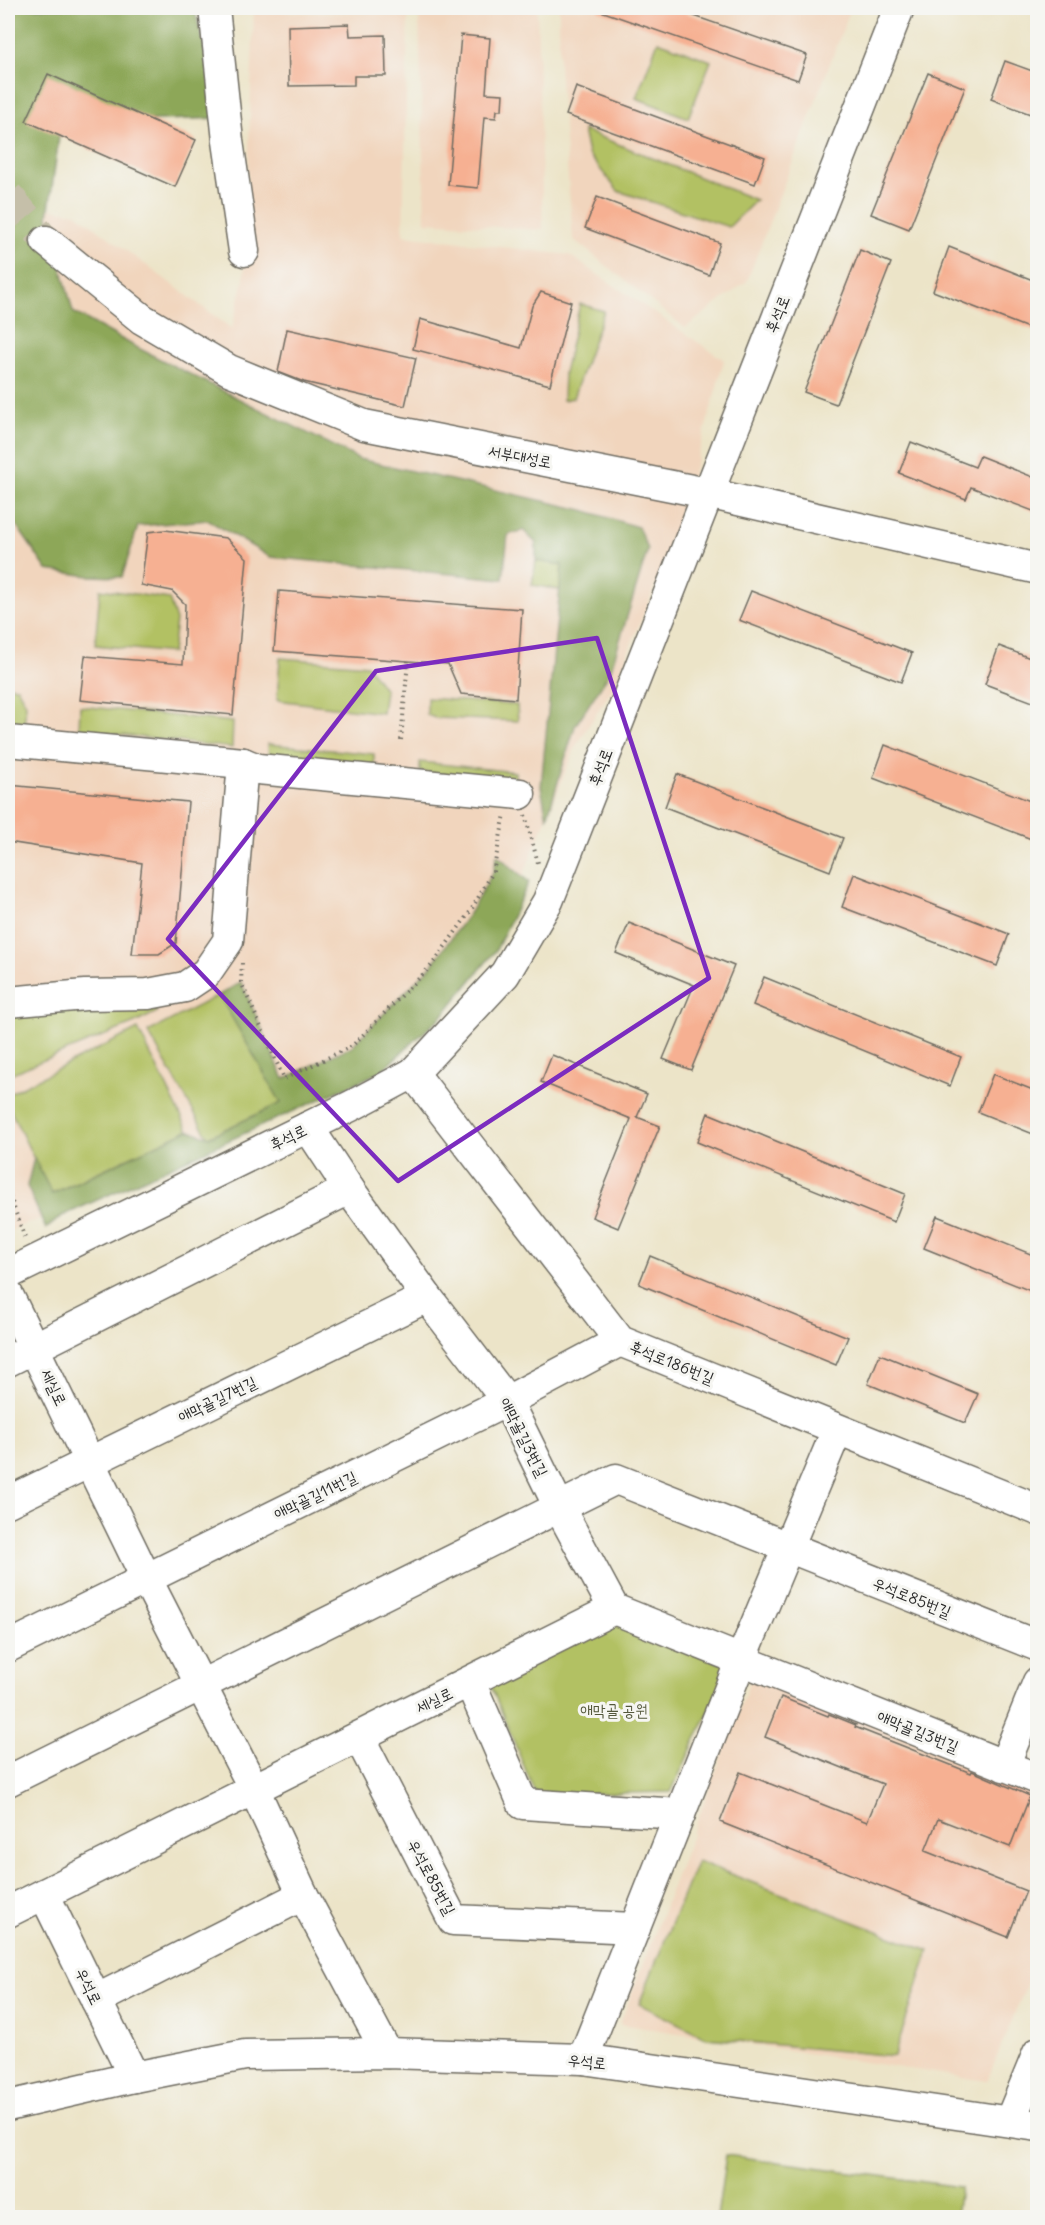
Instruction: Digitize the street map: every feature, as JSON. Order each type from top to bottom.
[{"type":"street","points":[[214,8],[228,141],[244,251]]},
{"type":"street","name":"후석로","points":[[8,1274],[413,1073],[505,974],[548,901],[706,493],[899,8]]},
{"type":"street","name":"서부대성로","points":[[46,241],[142,319],[229,370],[364,425],[706,493],[1038,569]]},
{"type":"street","points":[[8,741],[243,763],[258,769],[513,800]]},
{"type":"street","points":[[8,1002],[85,994],[148,994],[185,987],[206,973],[228,941],[243,763]]},
{"type":"street","name":"후석로186번길","points":[[413,1073],[620,1341],[1038,1510]]},
{"type":"street","name":"애막골길3번길","points":[[308,1127],[349,1189],[427,1297],[507,1401],[559,1507],[614,1609],[1038,1779]]},
{"type":"street","points":[[8,1361],[349,1189]]},
{"type":"street","name":"세실로","points":[[8,1295],[146,1578],[254,1789],[303,1895],[387,2053]]},
{"type":"street","name":"애막골길7번길","points":[[8,1502],[427,1297]]},
{"type":"street","name":"애막골길11번길","points":[[8,1647],[507,1401],[620,1341]]},
{"type":"street","points":[[583,2060],[741,1660],[837,1430]]},
{"type":"street","name":"우석로85번길","points":[[559,1507],[615,1479],[1038,1646]]},
{"type":"street","points":[[8,1781],[559,1507]]},
{"type":"street","name":"세실로","points":[[8,1912],[614,1609]]},
{"type":"street","points":[[470,1682],[523,1804],[681,1814]]},
{"type":"street","points":[[1004,1766],[1038,1682]]},
{"type":"street","name":"우석로85번길","points":[[359,1737],[453,1920],[635,1928]]},
{"type":"street","name":"우석로","points":[[44,1894],[134,2078]]},
{"type":"street","points":[[96,2000],[303,1895]]},
{"type":"street","name":"우석로","points":[[11,2099],[134,2078],[245,2055],[387,2053],[583,2060],[1024,2123]]},
{"type":"street","points":[[1024,2123],[1038,2053]]},
{"type":"path","points":[[401,740],[408,661]]},
{"type":"path","points":[[513,800],[548,901]]},
{"type":"path","points":[[243,959],[241,982],[284,1079],[352,1046],[431,966],[470,912],[493,872],[513,800]]},
{"type":"path","points":[[8,1191],[22,1232]]},
{"type":"highlighted area","points":[[597,638],[709,978],[398,1181],[168,939],[376,671]]},
{"type":"shaded area","points":[[247,8],[537,8],[543,230],[425,222],[419,17],[408,16],[403,235],[569,255],[724,360],[678,530],[615,684],[576,746],[520,883],[350,1064],[191,1143],[68,1209],[8,1232],[8,202],[76,213],[232,329],[244,280],[254,11],[402,16]]},
{"type":"shaded area","points":[[559,8],[851,8],[747,281],[685,328],[573,239],[559,66]]},
{"type":"shaded area","points":[[754,1671],[1037,1785],[1037,1959],[987,2081],[620,2024]]},
{"type":"green space","points":[[8,8],[194,8],[224,118],[61,123],[48,216],[73,312],[136,347],[359,459],[583,510],[638,527],[648,549],[610,672],[575,726],[547,818],[541,787],[562,565],[536,561],[536,543],[523,530],[508,535],[503,579],[270,557],[208,520],[138,526],[122,577],[89,576],[47,570],[8,513]]},
{"type":"green space","points":[[658,41],[711,61],[688,118],[636,98]]},
{"type":"green space","points":[[583,130],[756,200],[729,227],[618,191],[588,154]]},
{"type":"green space","points":[[580,304],[604,311],[573,398],[563,400],[564,373]]},
{"type":"green space","points":[[536,561],[562,564],[560,590],[532,585]]},
{"type":"green space","points":[[100,589],[169,599],[176,620],[172,653],[95,645]]},
{"type":"green space","points":[[280,658],[367,665],[385,690],[382,713],[277,700]]},
{"type":"green space","points":[[8,686],[17,687],[26,704],[24,729],[8,728]]},
{"type":"green space","points":[[427,698],[517,705],[518,721],[435,718],[427,715]]},
{"type":"green space","points":[[80,706],[233,722],[232,748],[79,730]]},
{"type":"green space","points":[[268,744],[374,754],[374,769],[269,759]]},
{"type":"green space","points":[[420,762],[515,772],[515,782],[420,772]]},
{"type":"green space","points":[[497,855],[529,882],[496,950],[443,1015],[380,1072],[62,1216],[46,1229],[27,1186],[34,1158],[52,1194],[188,1130],[209,1137],[281,1103],[219,995],[241,982],[284,1079],[352,1046],[431,966],[470,912],[493,872]]},
{"type":"green space","points":[[219,995],[282,1103],[208,1137],[148,1032]]},
{"type":"green space","points":[[153,1003],[157,1012],[135,1023],[8,1075],[8,1011]]},
{"type":"green space","points":[[138,1029],[188,1130],[51,1194],[8,1105],[8,1094]]},
{"type":"green space","name":"애막골 공원","points":[[608,1618],[730,1667],[671,1792],[536,1795],[490,1684]]},
{"type":"green space","points":[[697,1861],[929,1951],[894,2056],[707,2038],[639,2004]]},
{"type":"green space","points":[[726,2155],[960,2187],[956,2217],[717,2217]]},
{"type":"building","points":[[598,8],[671,8],[807,55],[798,80],[598,10]]},
{"type":"building","points":[[349,24],[350,36],[385,35],[386,76],[354,76],[354,85],[289,86],[288,26]]},
{"type":"building","points":[[461,35],[490,38],[486,93],[503,94],[502,110],[497,110],[496,118],[484,117],[478,188],[448,185]]},
{"type":"building","points":[[1005,61],[1038,73],[1038,117],[991,99]]},
{"type":"building","points":[[928,73],[965,88],[909,229],[871,214]]},
{"type":"building","points":[[48,74],[196,140],[175,187],[26,121]]},
{"type":"building","points":[[576,87],[765,157],[755,184],[566,115]]},
{"type":"building","points":[[597,197],[720,243],[709,275],[585,228]]},
{"type":"building","points":[[949,247],[1038,282],[1038,332],[933,291]]},
{"type":"building","points":[[860,250],[891,263],[836,404],[804,392]]},
{"type":"building","points":[[541,292],[571,302],[550,385],[413,349],[420,319],[521,348],[532,306]]},
{"type":"building","points":[[287,329],[416,358],[405,406],[304,382],[278,372]]},
{"type":"building","points":[[911,442],[975,467],[980,456],[1038,479],[1038,513],[971,487],[966,499],[899,473]]},
{"type":"building","points":[[165,530],[226,538],[247,558],[233,715],[80,700],[85,656],[183,664],[185,604],[172,591],[141,585],[148,532]]},
{"type":"building","points":[[279,591],[522,609],[516,699],[461,694],[448,664],[274,651]]},
{"type":"building","points":[[751,591],[912,653],[901,682],[739,620]]},
{"type":"building","points":[[999,646],[1038,661],[1038,704],[985,684]]},
{"type":"building","points":[[885,745],[1038,804],[1038,830],[1034,840],[873,778]]},
{"type":"building","points":[[677,774],[843,838],[830,871],[665,807]]},
{"type":"building","points":[[8,785],[188,802],[176,943],[159,954],[132,954],[142,863],[8,842]]},
{"type":"building","points":[[854,874],[1009,934],[997,966],[842,907]]},
{"type":"building","points":[[629,923],[734,966],[691,1070],[663,1059],[694,985],[616,953]]},
{"type":"building","points":[[764,977],[961,1057],[950,1086],[753,1005]]},
{"type":"building","points":[[552,1055],[647,1094],[637,1117],[660,1126],[618,1228],[592,1217],[631,1119],[541,1082]]},
{"type":"building","points":[[993,1074],[1038,1092],[1038,1136],[978,1112]]},
{"type":"building","points":[[708,1113],[905,1194],[894,1222],[697,1142]]},
{"type":"building","points":[[937,1216],[1038,1257],[1038,1294],[924,1248]]},
{"type":"building","points":[[650,1256],[848,1337],[836,1365],[639,1284]]},
{"type":"building","points":[[880,1354],[978,1394],[965,1423],[868,1384]]},
{"type":"building","points":[[781,1697],[828,1716],[829,1714],[856,1725],[855,1727],[971,1773],[972,1771],[1030,1796],[1010,1847],[938,1819],[925,1851],[1026,1891],[1008,1937],[720,1822],[740,1772],[867,1822],[883,1784],[765,1737]]},
{"type":"tunnel","points":[[8,195],[46,241]]}]
